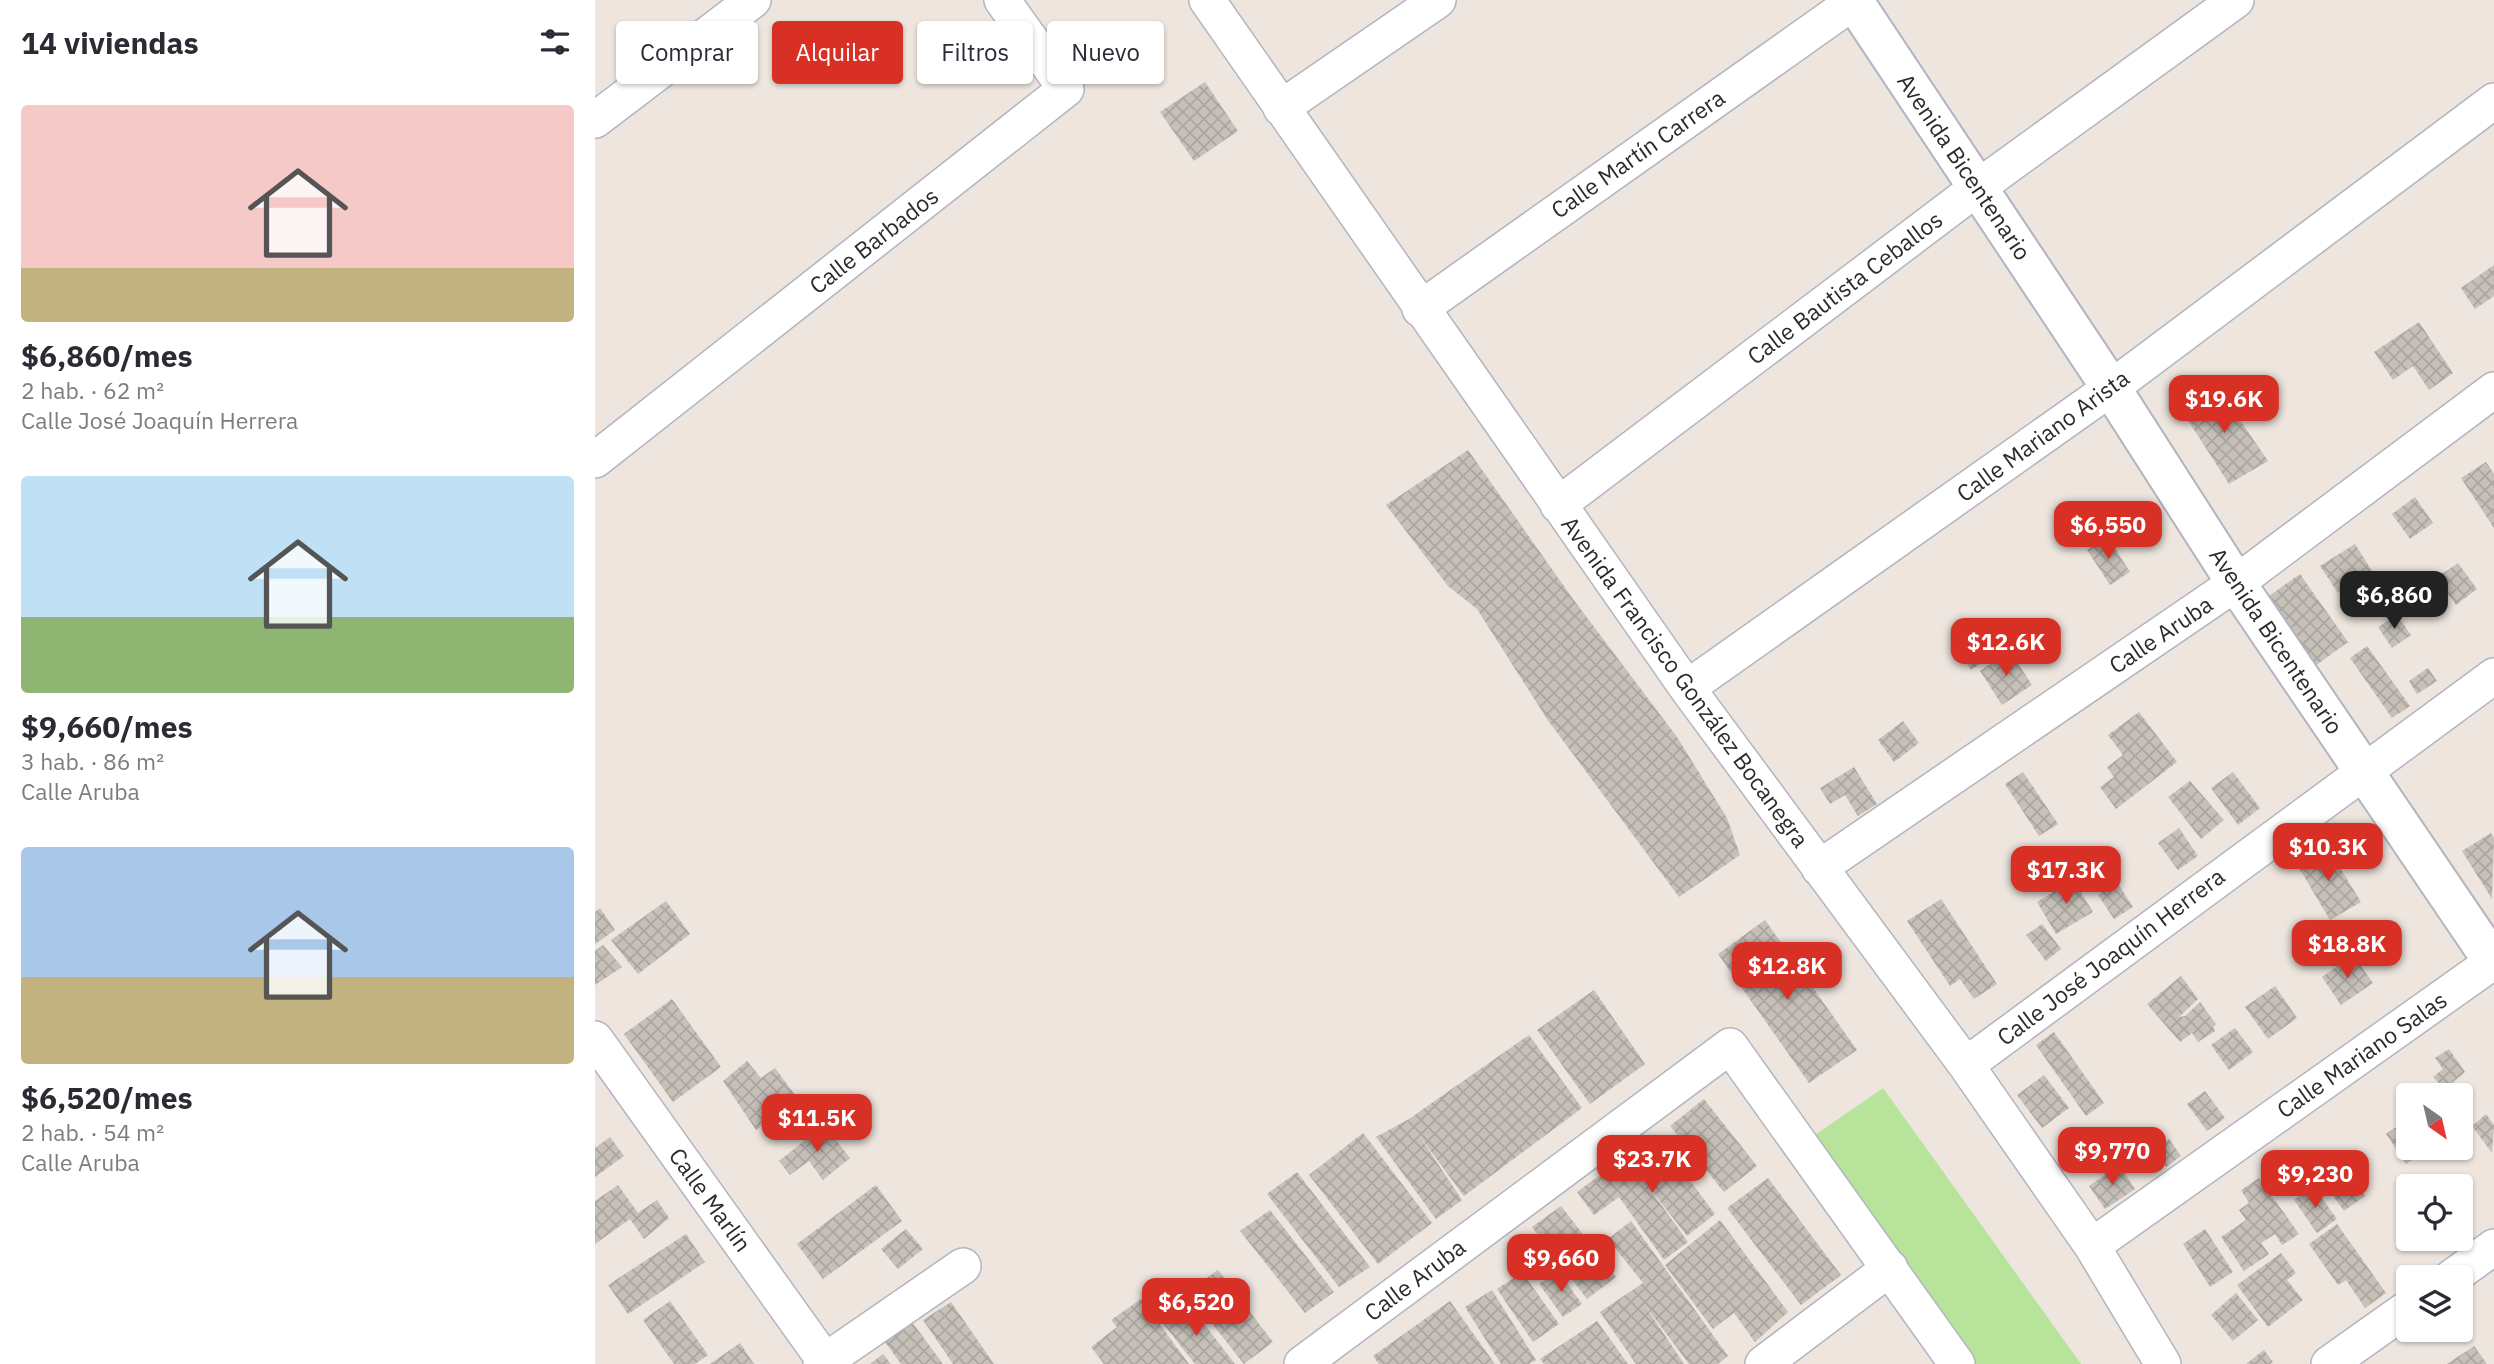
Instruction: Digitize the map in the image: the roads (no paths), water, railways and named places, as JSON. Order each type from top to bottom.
[{"type":"street","points":[[595,120],[753,0]]},
{"type":"street","name":"Calle Barbados","points":[[595,460],[1066,89],[1002,0]]},
{"type":"street","name":"Avenida Francisco González Bocanegra","points":[[1206,0],[1687,688],[1966,1065],[2092,1246],[2164,1364]]},
{"type":"street","points":[[1281,107],[1438,0]]},
{"type":"street","name":"Avenida Bicentenario","points":[[1854,0],[2111,388],[2236,583],[2494,962]]},
{"type":"street","name":"Calle Martín Carrera","points":[[1420,309],[1854,0]]},
{"type":"street","name":"Calle Bautista Ceballos","points":[[1558,505],[1977,188],[2236,0]]},
{"type":"street","name":"Calle Mariano Arista","points":[[1687,688],[2111,388],[2494,102]]},
{"type":"street","name":"Calle Aruba","points":[[1819,869],[2236,583],[2494,390]]},
{"type":"street","name":"Calle José Joaquín Herrera","points":[[1966,1065],[2494,676]]},
{"type":"street","name":"Calle Mariano Salas","points":[[2092,1246],[2494,962]]},
{"type":"street","name":"Calle Marlín","points":[[595,1040],[823,1363]]},
{"type":"street","name":"Calle Aruba","points":[[1302,1364],[1730,1046],[1890,1268]]},
{"type":"street","points":[[2469,1265],[2494,1247]]},
{"type":"street","points":[[823,1363],[963,1266]]},
{"type":"street","points":[[1763,1364],[1890,1268],[1957,1364]]},
{"type":"street","points":[[2329,1364],[2396,1317]]}]
